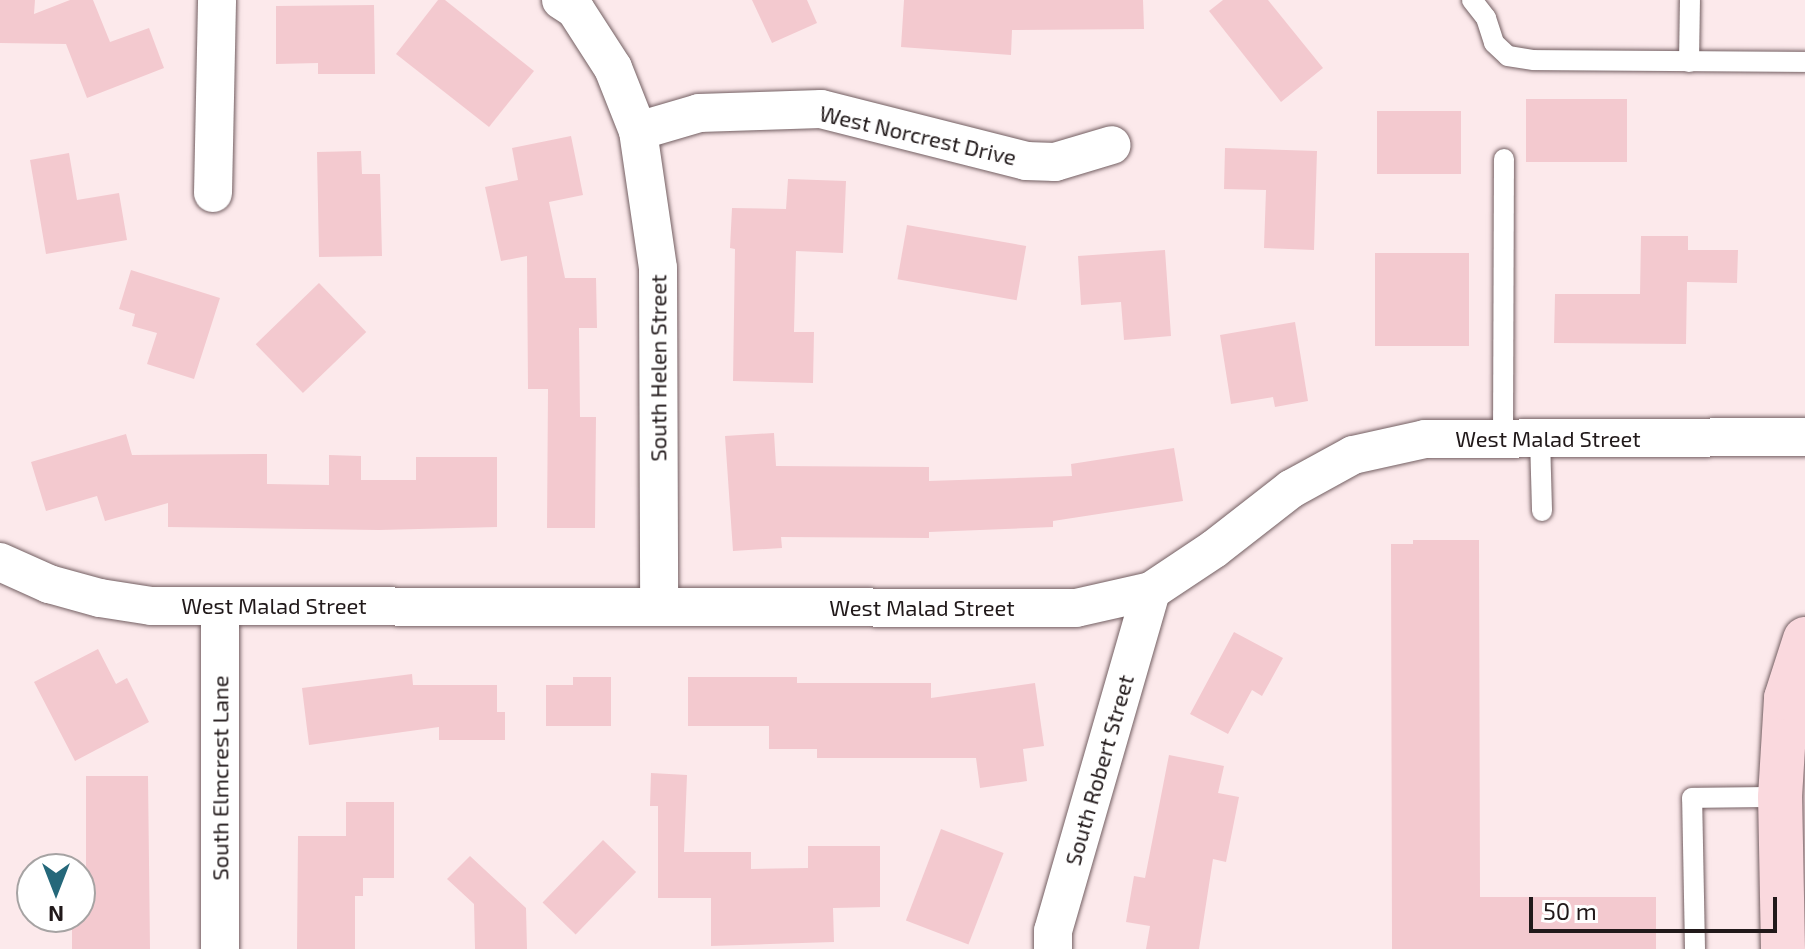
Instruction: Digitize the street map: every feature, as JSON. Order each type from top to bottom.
[{"type":"main road","points":[[1783,949],[1780,797],[1786,698],[1805,639]]},
{"type":"street","points":[[213,193],[217,0]]},
{"type":"street","points":[[561,0],[575,9],[613,68],[638,131]]},
{"type":"street","name":"West Norcrest Drive","points":[[638,131],[699,113],[821,109],[1026,161],[1055,162],[1112,145]]},
{"type":"street","name":"South Helen Street","points":[[638,131],[658,268],[659,606]]},
{"type":"street","name":"West Malad Street","points":[[0,562],[49,584],[100,598],[151,606],[1076,608],[1151,591],[1214,549],[1291,489],[1353,455],[1425,439],[1805,437]]},
{"type":"street","name":"South Robert Street","points":[[1053,949],[1053,931],[1151,591]]},
{"type":"street","name":"South Elmcrest Lane","points":[[220,607],[220,949]]},
{"type":"lane","points":[[1472,0],[1486,18],[1494,43],[1508,56],[1534,60],[1805,62]]},
{"type":"lane","points":[[1689,62],[1690,0]]},
{"type":"lane","points":[[1504,159],[1521,438],[1542,511]]},
{"type":"lane","points":[[1695,949],[1692,798],[1780,797]]},
{"type":"building","points":[[0,0],[35,0],[34,14],[70,0],[93,0],[110,42],[149,28],[164,68],[87,98],[66,44],[0,43]]},
{"type":"building","points":[[438,0],[445,0],[534,71],[489,127],[396,54]]},
{"type":"building","points":[[752,0],[807,0],[817,23],[772,43]]},
{"type":"building","points":[[904,0],[1143,0],[1144,29],[1012,30],[1011,55],[901,47]]},
{"type":"building","points":[[1223,0],[1268,0],[1323,68],[1281,102],[1209,11]]},
{"type":"building","points":[[374,5],[375,74],[318,74],[318,63],[276,64],[276,6]]},
{"type":"building","points":[[1526,99],[1627,99],[1627,162],[1526,162]]},
{"type":"building","points":[[1377,111],[1461,111],[1461,174],[1377,174]]},
{"type":"building","points":[[571,136],[583,195],[549,202],[565,278],[596,278],[597,328],[579,328],[580,417],[596,417],[595,528],[547,528],[548,389],[528,389],[527,256],[501,261],[485,187],[518,180],[512,148]]},
{"type":"building","points":[[1225,148],[1317,151],[1314,250],[1264,248],[1266,190],[1224,189]]},
{"type":"building","points":[[361,151],[362,174],[380,174],[382,256],[319,257],[317,152]]},
{"type":"building","points":[[69,153],[77,200],[119,193],[127,240],[46,254],[30,160]]},
{"type":"building","points":[[788,179],[846,181],[843,253],[796,251],[794,332],[814,332],[813,383],[733,381],[735,249],[730,248],[732,208],[786,209]]},
{"type":"building","points":[[907,225],[1026,246],[1017,300],[897,279]]},
{"type":"building","points":[[1641,236],[1688,236],[1688,250],[1738,250],[1737,283],[1687,282],[1686,344],[1554,343],[1555,294],[1640,294]]},
{"type":"building","points":[[1165,250],[1171,336],[1124,340],[1121,302],[1081,305],[1078,256]]},
{"type":"building","points":[[1375,253],[1469,253],[1469,346],[1375,346]]},
{"type":"building","points":[[131,270],[220,298],[194,379],[147,364],[157,333],[132,326],[135,314],[119,309]]},
{"type":"building","points":[[319,283],[366,332],[303,393],[256,344]]},
{"type":"building","points":[[1295,322],[1308,401],[1275,407],[1273,397],[1231,404],[1220,335]]},
{"type":"building","points":[[774,433],[776,466],[929,467],[929,481],[1072,476],[1071,464],[1174,448],[1183,501],[1053,521],[1053,527],[929,532],[929,538],[781,537],[782,548],[733,551],[725,436]]},
{"type":"building","points":[[126,434],[132,455],[267,454],[267,484],[329,485],[329,455],[361,456],[361,480],[416,480],[416,457],[497,457],[497,527],[379,530],[168,527],[168,503],[105,521],[97,496],[46,511],[31,462]]},
{"type":"building","points":[[1413,540],[1479,540],[1480,897],[1656,897],[1656,949],[1392,949],[1391,544],[1413,544]]},
{"type":"building","points":[[1234,632],[1283,658],[1262,696],[1252,690],[1228,734],[1190,714]]},
{"type":"building","points":[[98,649],[116,684],[127,678],[149,722],[75,761],[34,682]]},
{"type":"building","points":[[412,674],[413,685],[497,685],[497,712],[505,712],[505,740],[439,740],[439,727],[309,745],[302,688]]},
{"type":"building","points":[[573,677],[611,677],[611,726],[546,726],[546,685],[573,685]]},
{"type":"building","points":[[688,677],[797,677],[797,683],[931,683],[931,698],[1035,683],[1044,746],[1023,749],[1027,781],[980,788],[976,758],[817,758],[817,749],[769,749],[769,726],[688,726]]},
{"type":"building","points":[[1169,755],[1224,766],[1218,793],[1239,797],[1226,862],[1213,859],[1199,949],[1146,949],[1150,926],[1126,922],[1134,876],[1145,878]]},
{"type":"building","points":[[651,773],[687,775],[684,852],[751,852],[751,869],[808,868],[808,846],[880,846],[880,907],[833,908],[834,942],[711,946],[711,898],[658,898],[658,806],[650,806]]},
{"type":"building","points":[[86,776],[148,776],[150,949],[72,949],[72,933],[96,933],[96,853],[86,853]]},
{"type":"building","points":[[346,802],[394,802],[394,878],[363,878],[363,896],[355,896],[355,949],[297,949],[298,836],[346,836]]},
{"type":"building","points":[[941,829],[1004,853],[968,945],[906,920]]},
{"type":"building","points":[[603,840],[636,872],[576,935],[543,903]]},
{"type":"building","points":[[470,856],[526,908],[527,949],[475,949],[474,904],[447,879]]}]
